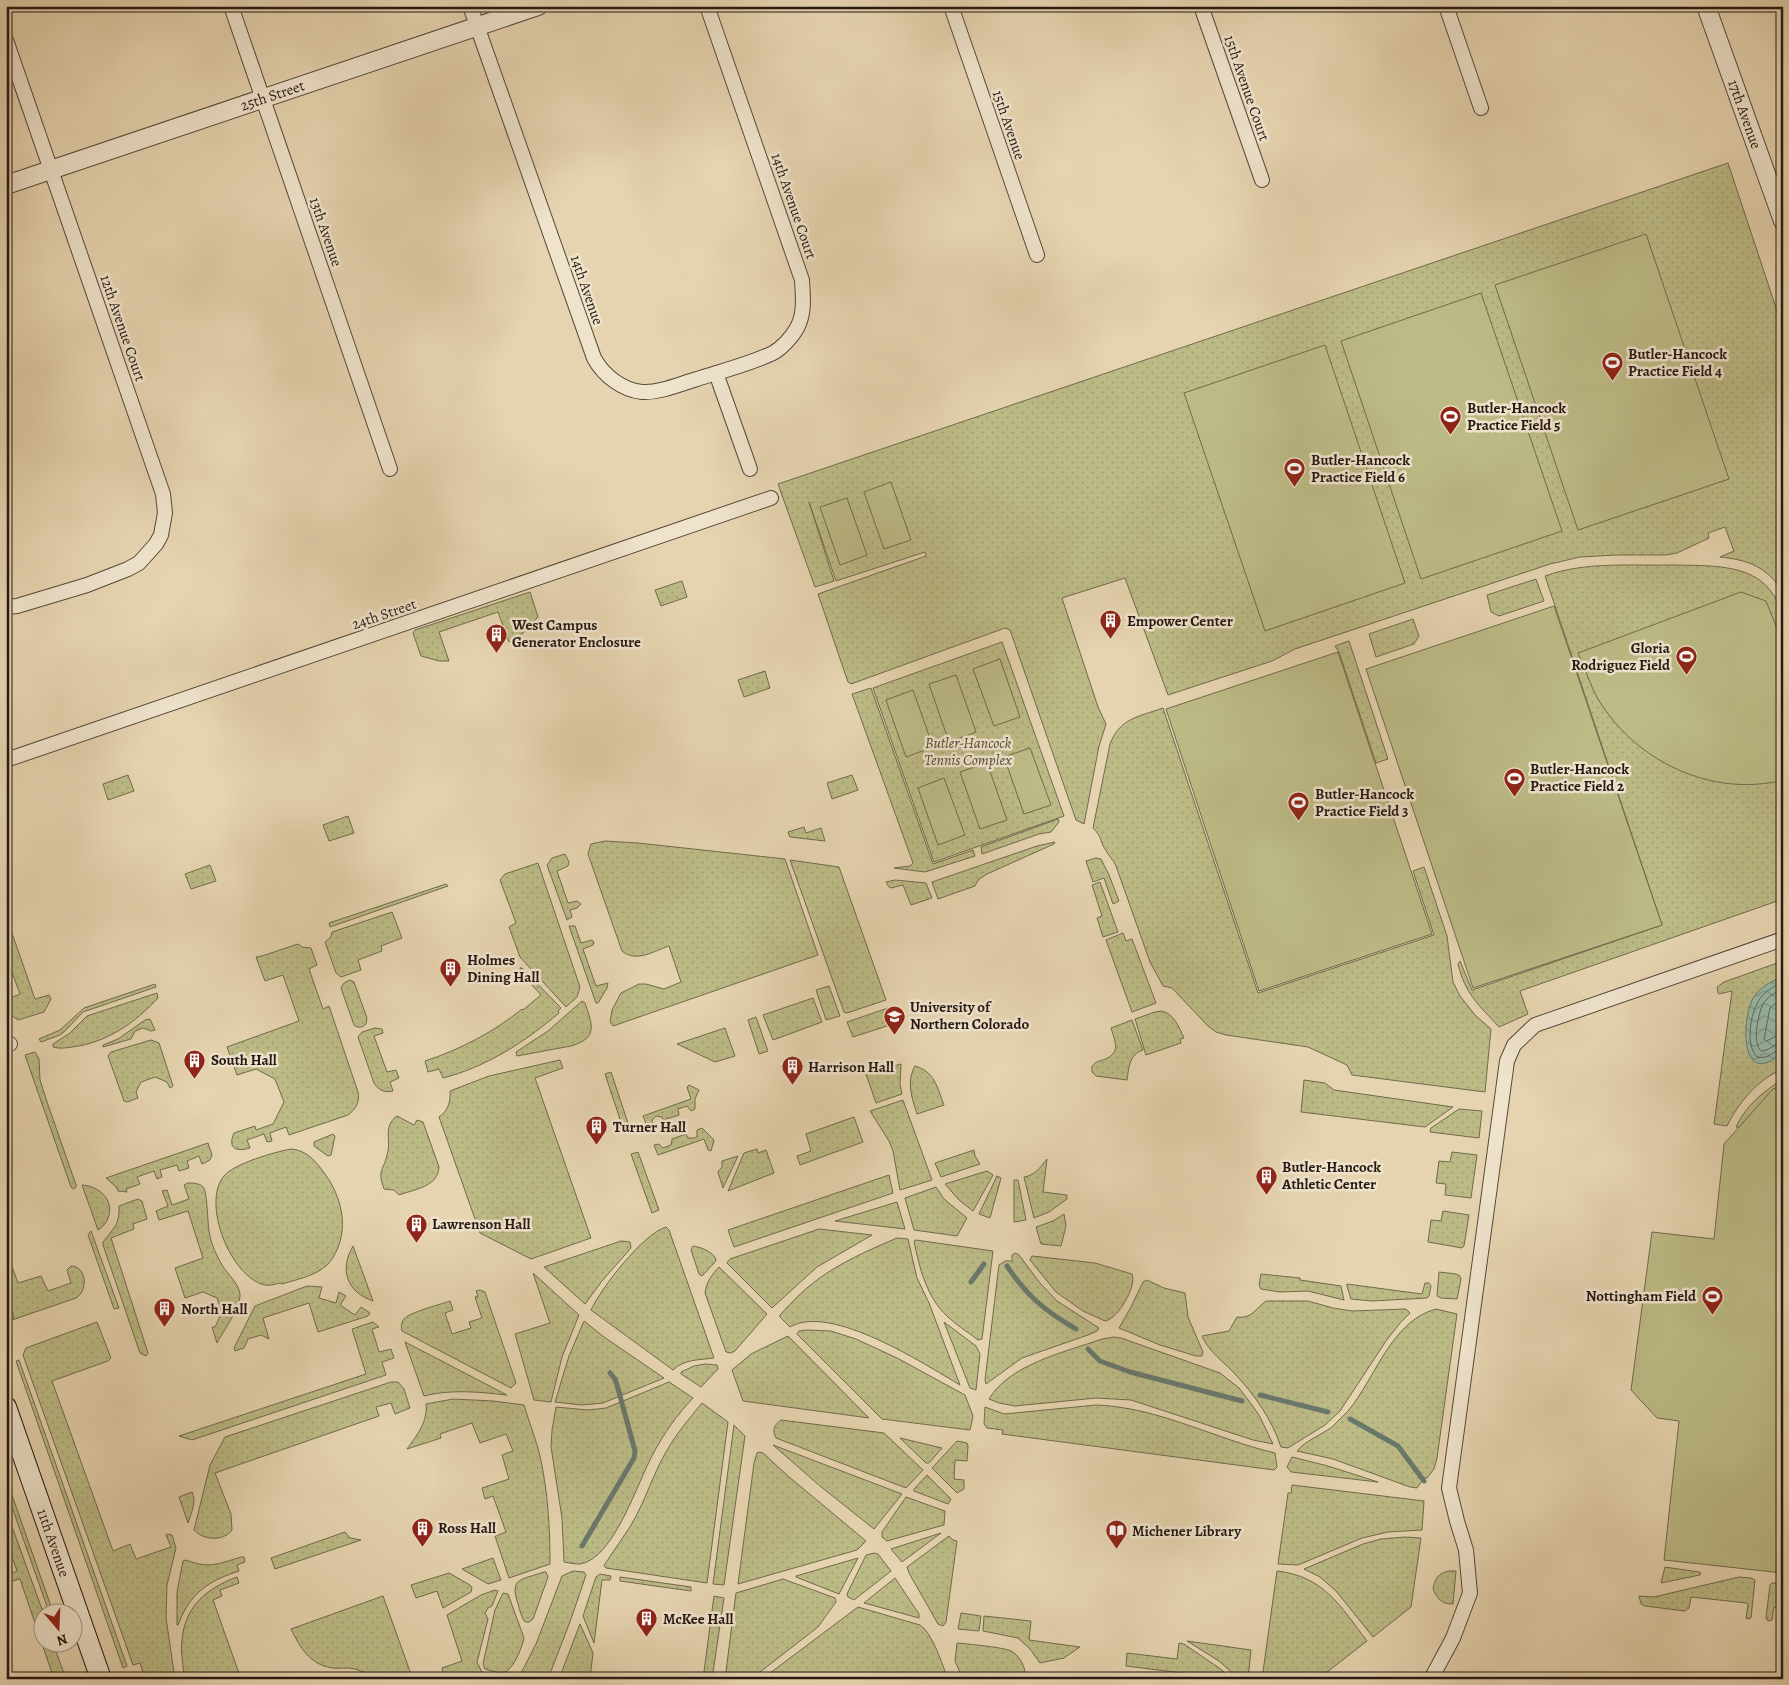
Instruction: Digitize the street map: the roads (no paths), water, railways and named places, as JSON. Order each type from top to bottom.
[{"type":"main road","name":"11th Avenue","points":[[6,1407],[101,1679]]},
{"type":"street","name":"13th Avenue","points":[[231,6],[390,469]]},
{"type":"street","name":"14th Avenue","points":[[470,6],[590,348],[599,367],[620,384],[640,392],[655,391],[716,373]]},
{"type":"street","name":"25th Street","points":[[6,185],[538,6]]},
{"type":"street","name":"14th Avenue Court","points":[[707,6],[802,280],[804,302],[797,329],[775,352],[716,373]]},
{"type":"street","name":"15th Avenue","points":[[951,6],[1037,255]]},
{"type":"street","name":"15th Avenue Court","points":[[1201,6],[1262,180]]},
{"type":"street","points":[[1446,6],[1481,108]]},
{"type":"street","name":"17th Avenue","points":[[1706,6],[1783,221]]},
{"type":"street","name":"12th Avenue Court","points":[[6,40],[163,494],[165,513],[161,535],[144,559],[128,569],[81,587],[17,606],[6,607]]},
{"type":"street","points":[[716,373],[750,469]]},
{"type":"street","name":"24th Street","points":[[6,760],[772,498]]},
{"type":"street","points":[[1431,1679],[1453,1638],[1470,1593],[1466,1550],[1449,1488],[1507,1061],[1514,1045],[1535,1025],[1783,940]]},
{"type":"water","points":[[1783,977],[1783,1052],[1769,1062],[1759,1063],[1752,1059],[1748,1050],[1746,1024],[1748,1011],[1752,1000],[1761,989]]},
{"type":"waterway","points":[[971,1282],[984,1264]]},
{"type":"waterway","points":[[1007,1266],[1037,1302],[1076,1329]]},
{"type":"waterway","points":[[1088,1349],[1100,1361],[1130,1372],[1242,1401]]},
{"type":"waterway","points":[[582,1546],[634,1458],[635,1451],[617,1385],[610,1373]]},
{"type":"waterway","points":[[1260,1395],[1328,1412]]},
{"type":"waterway","points":[[1350,1419],[1398,1446],[1424,1481]]},
{"type":"place","name":"Butler-Hancock Practice Field 4","points":[[1612,382]]},
{"type":"place","name":"Butler-Hancock Practice Field 5","points":[[1451,436]]},
{"type":"place","name":"Butler-Hancock Practice Field 6","points":[[1295,488]]},
{"type":"place","name":"Empower Center","points":[[1111,640]]},
{"type":"place","name":"West Campus Generator Enclosure","points":[[496,653]]},
{"type":"place","name":"Gloria Rodriguez Field","points":[[1686,676]]},
{"type":"place","name":"Butler-Hancock Practice Field 2","points":[[1514,797]]},
{"type":"place","name":"Butler-Hancock Practice Field 3","points":[[1299,822]]},
{"type":"place","name":"Holmes Dining Hall","points":[[451,988]]},
{"type":"place","name":"University of Northern Colorado","points":[[894,1035]]},
{"type":"place","name":"South Hall","points":[[195,1079]]},
{"type":"place","name":"Harrison Hall","points":[[792,1086]]},
{"type":"place","name":"Turner Hall","points":[[597,1146]]},
{"type":"place","name":"Butler-Hancock Athletic Center","points":[[1266,1195]]},
{"type":"place","name":"Lawrenson Hall","points":[[416,1243]]},
{"type":"place","name":"Nottingham Field","points":[[1712,1315]]},
{"type":"place","name":"North Hall","points":[[165,1328]]},
{"type":"place","name":"Ross Hall","points":[[422,1547]]},
{"type":"place","name":"Michener Library","points":[[1116,1550]]},
{"type":"place","name":"McKee Hall","points":[[647,1638]]},
{"type":"park label","name":"Butler-Hancock Tennis Complex","points":[[968,752]]}]
